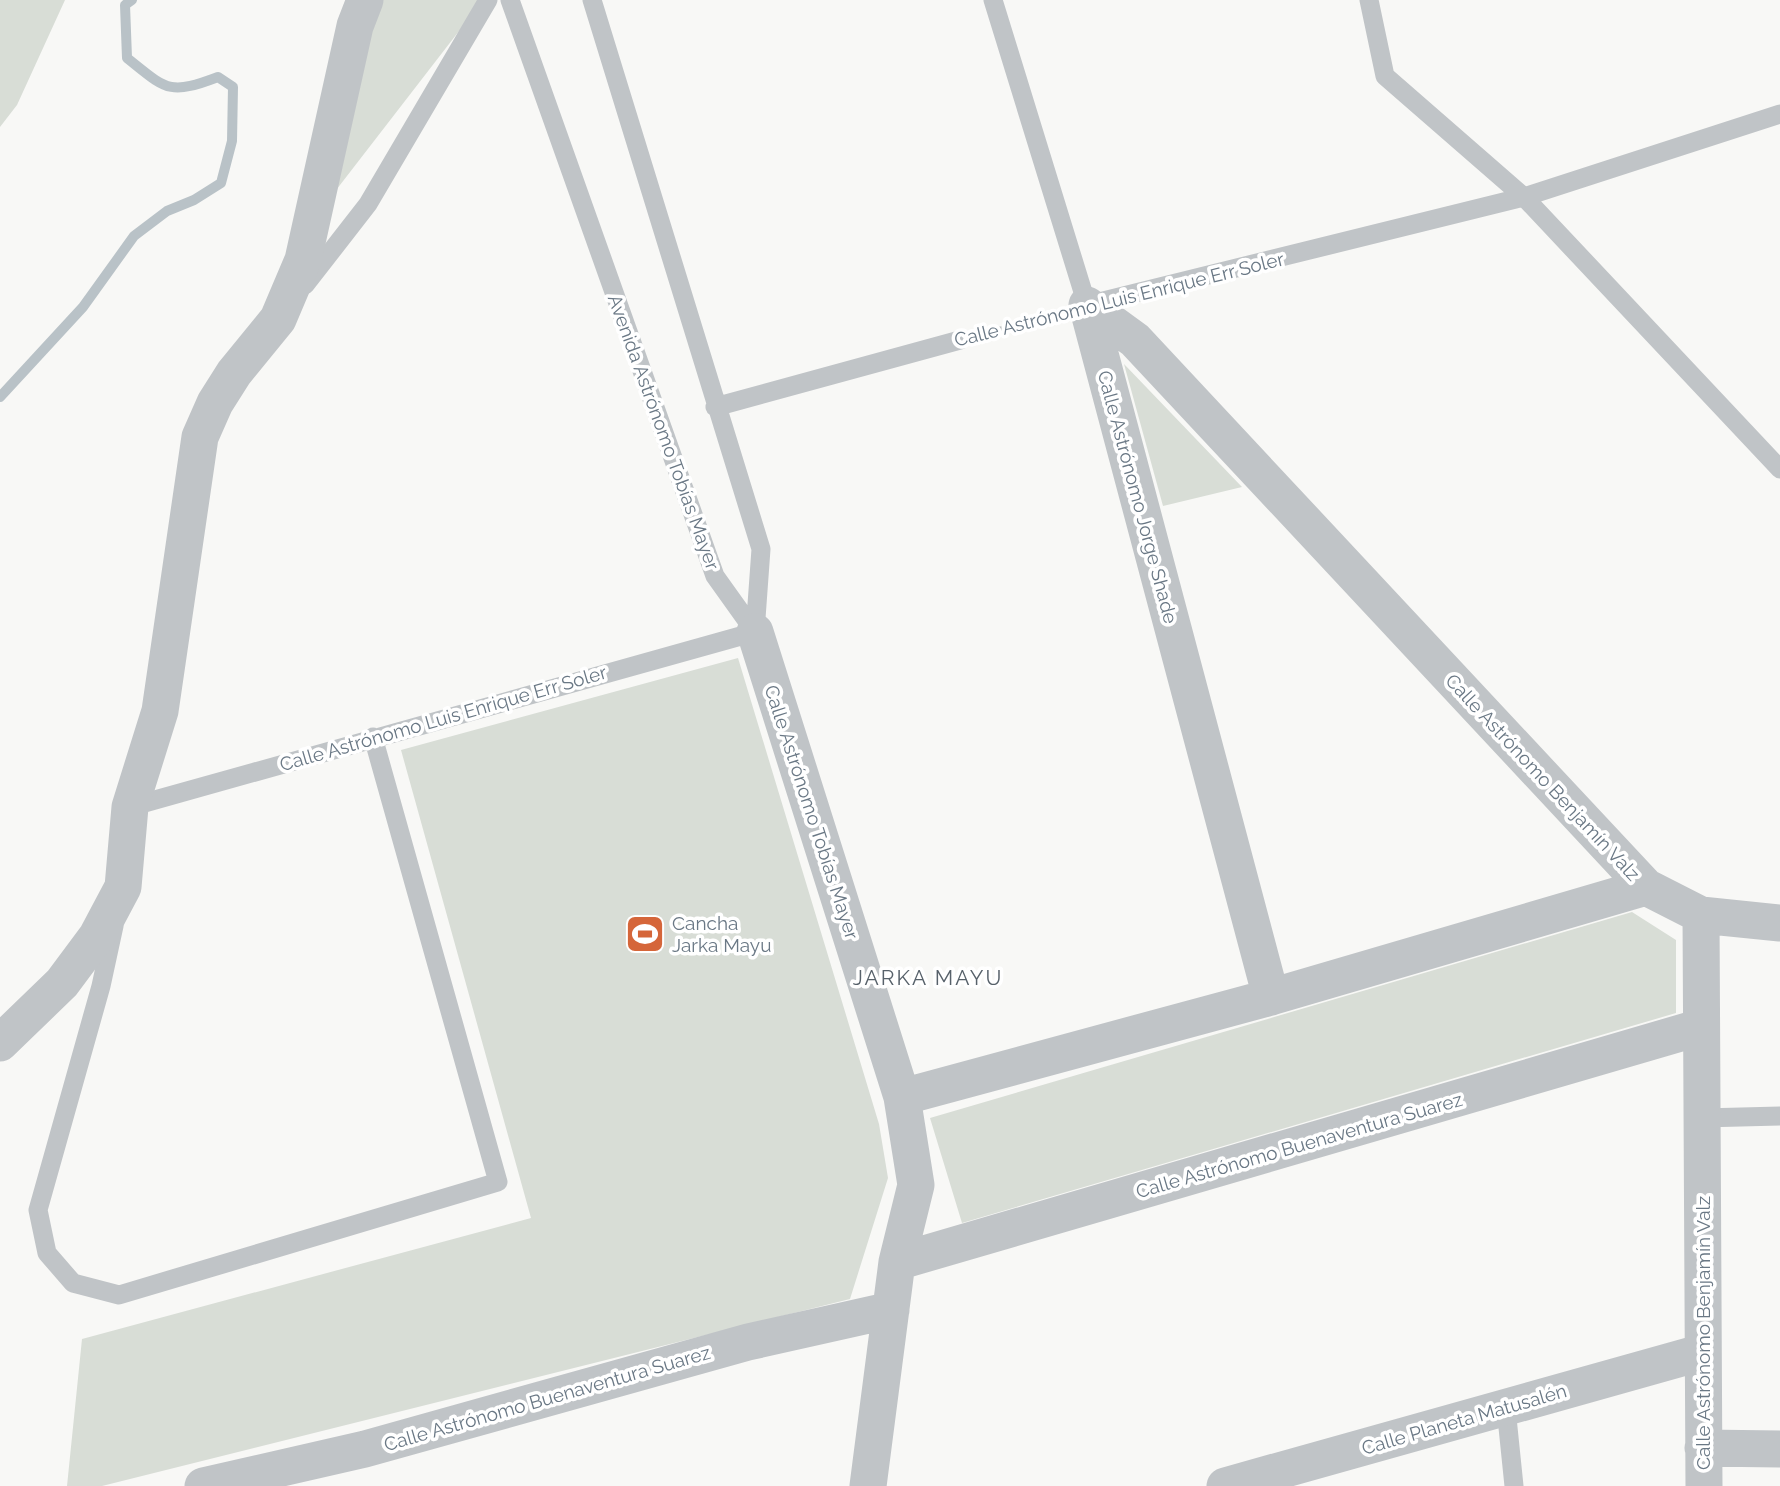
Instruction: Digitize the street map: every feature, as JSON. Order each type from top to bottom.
[{"type":"street","points":[[0,1044],[62,983],[97,936],[123,887],[130,807],[160,711],[200,437],[215,402],[234,373],[278,319],[303,260],[355,26],[365,0]]},
{"type":"street","name":"Calle Astrónomo Benjamín Valz","points":[[1087,305],[1135,340],[1646,887],[1701,915],[1704,1486]]},
{"type":"street","name":"Calle Astrónomo Jorge Shade","points":[[1087,305],[1271,998]]},
{"type":"street","name":"Calle Astrónomo Tobías Mayer","points":[[755,632],[902,1097],[916,1185],[897,1262],[868,1486]]},
{"type":"street","points":[[902,1097],[1271,998],[1646,887]]},
{"type":"street","points":[[1701,915],[1780,923]]},
{"type":"street","name":"Calle Astrónomo Buenaventura Suarez","points":[[897,1262],[1702,1027]]},
{"type":"street","name":"Calle Astrónomo Buenaventura Suarez","points":[[203,1486],[365,1449],[748,1342],[891,1310]]},
{"type":"street","name":"Calle Planeta Matusalén","points":[[1225,1486],[1703,1352]]},
{"type":"street","points":[[1703,1448],[1780,1449]]},
{"type":"lane","points":[[278,319],[368,204],[488,0]]},
{"type":"lane","name":"Avenida Astrónomo Tobías Mayer","points":[[510,0],[715,576],[755,632]]},
{"type":"lane","points":[[592,0],[715,407],[761,549],[755,632]]},
{"type":"lane","name":"Calle Astrónomo Jorge Shade","points":[[993,0],[1087,305]]},
{"type":"lane","points":[[1368,0],[1385,76],[1524,197],[1780,469]]},
{"type":"lane","name":"Calle Astrónomo Luis Enrique Err Soler","points":[[1087,305],[1524,197],[1780,114]]},
{"type":"lane","name":"Calle Astrónomo Luis Enrique Err Soler","points":[[715,407],[960,340]]},
{"type":"lane","name":"Calle Astrónomo Luis Enrique Err Soler","points":[[130,807],[755,632]]},
{"type":"lane","points":[[123,887],[101,986],[38,1210],[47,1253],[73,1283],[119,1295],[498,1182],[373,737]]},
{"type":"lane","points":[[1702,1118],[1780,1116]]},
{"type":"lane","points":[[1506,1408],[1514,1486]]},
{"type":"path","name":"Calle Astrónomo Luis Enrique Err Soler","points":[[960,340],[1087,305]]},
{"type":"shaded area","points":[[0,0],[65,0],[17,105],[0,127]]},
{"type":"shaded area","points":[[379,0],[483,0],[306,229]]},
{"type":"shaded area","points":[[1124,364],[1242,487],[1163,506]]},
{"type":"shaded area","points":[[738,658],[879,1124],[888,1178],[850,1299],[102,1486],[67,1486],[82,1339],[531,1218],[401,750]]},
{"type":"shaded area","points":[[1632,912],[1676,940],[1676,1013],[962,1223],[930,1118]]},
{"type":"waterway","points":[[0,397],[83,307],[134,236],[167,211],[194,200],[221,183],[232,141],[233,87],[218,77],[178,88],[168,86],[151,77],[127,58],[125,5],[132,0]]},
{"type":"place","name":"Cancha Jarka Mayu","points":[[645,934]]},
{"type":"district","name":"JARKA MAYU","points":[[928,977]]}]
